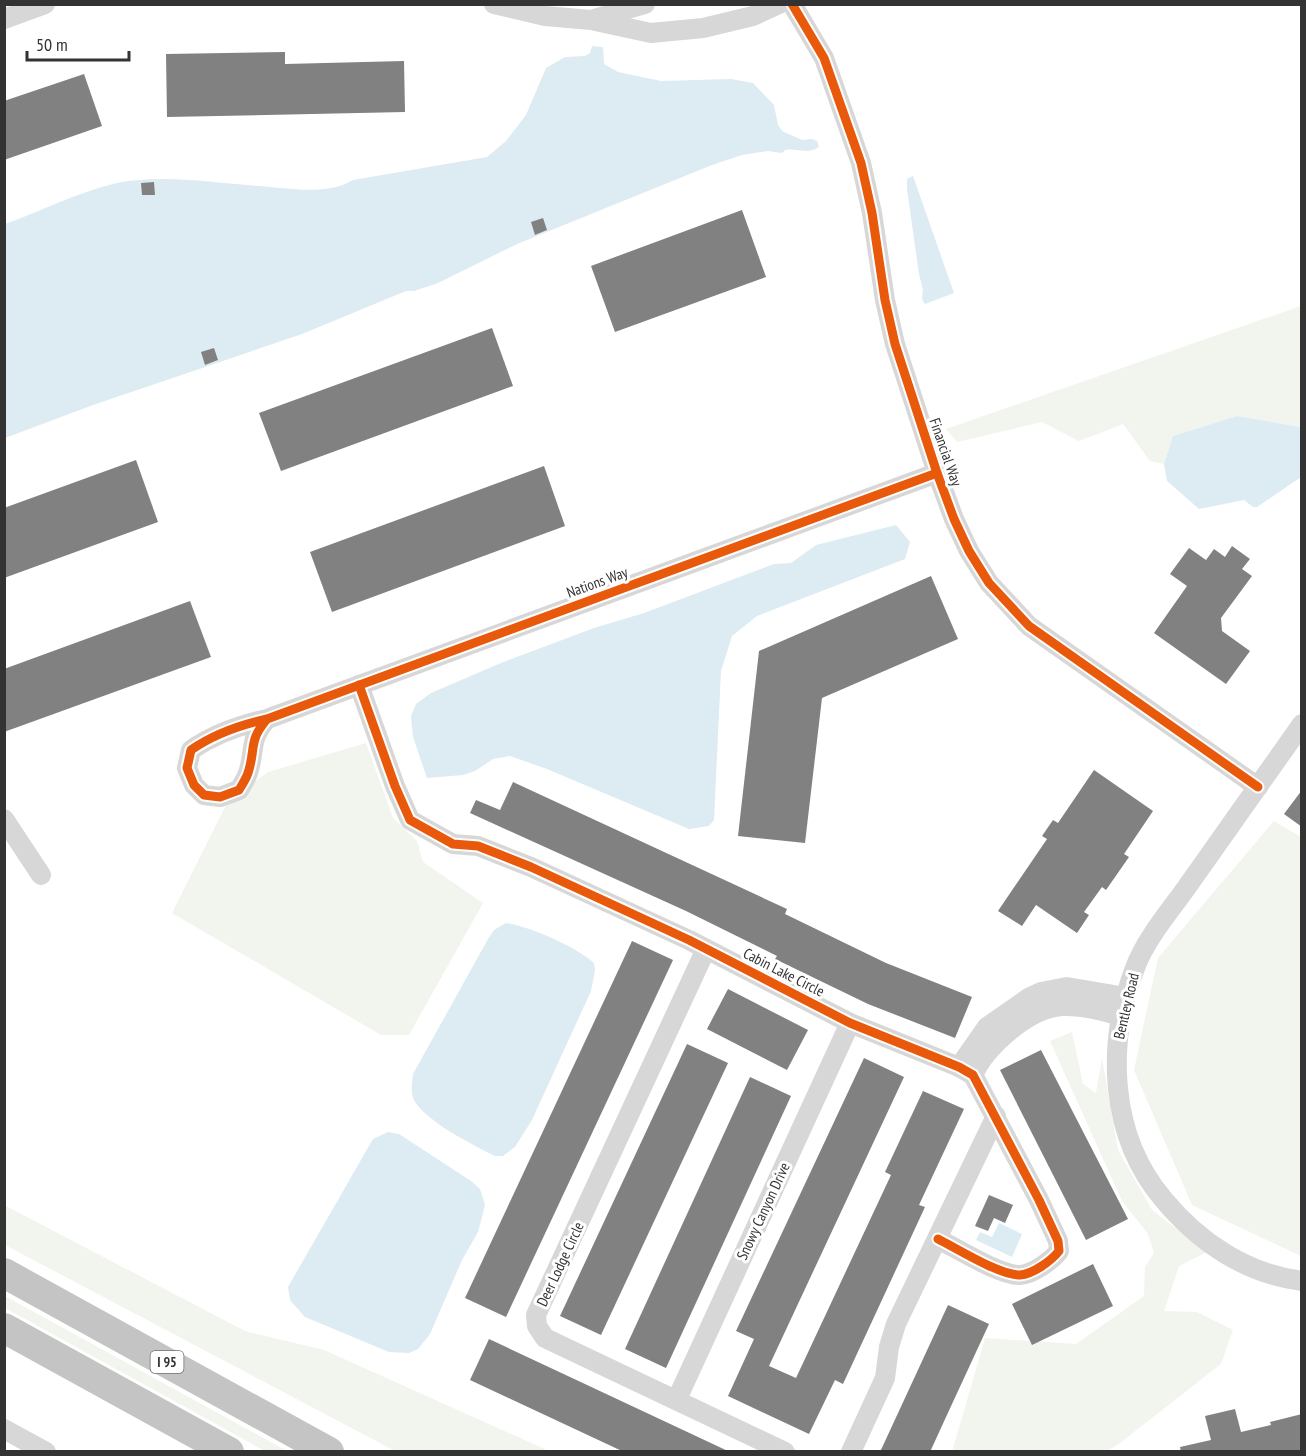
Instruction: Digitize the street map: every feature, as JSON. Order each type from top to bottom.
[{"type":"highway","name":"I 95","points":[[4,1273],[329,1452]]},
{"type":"highway","points":[[4,1328],[229,1452]]},
{"type":"highway","points":[[188,1373],[352,1452]]},
{"type":"street","points":[[4,19],[45,4]]},
{"type":"street","points":[[494,4],[545,16],[591,20],[651,33],[704,28],[753,16],[779,4]]},
{"type":"street","points":[[591,20],[645,4]]},
{"type":"street","name":"Financial Way","points":[[792,4],[824,58],[861,163],[895,344],[954,519],[969,551],[989,583],[1023,620],[1055,646],[1258,787]]},
{"type":"street","name":"Nations Way","points":[[267,719],[258,730],[251,748],[248,772],[239,790],[220,797],[204,795],[194,785],[187,768],[191,750],[206,740],[244,724],[267,719],[938,473]]},
{"type":"street","name":"Cabin Lake Circle","points":[[359,684],[395,786],[410,820],[453,844],[478,846],[531,867],[706,949],[850,1023],[966,1071]]},
{"type":"street","name":"Bentley Road","points":[[1302,724],[1151,940],[1136,966],[1121,1016],[1116,1071],[1126,1131],[1136,1158],[1159,1194],[1178,1217],[1212,1246],[1233,1259],[1269,1274],[1302,1281]]},
{"type":"street","points":[[4,819],[41,875],[4,846]]},
{"type":"street","name":"Deer Lodge Circle","points":[[706,949],[536,1315],[537,1326],[545,1338],[785,1452]]},
{"type":"street","points":[[966,1071],[987,1027],[1030,997],[1041,992],[1067,987],[1126,997]]},
{"type":"street","points":[[966,1071],[1017,1026],[1050,1008],[1062,1006],[1090,1008],[1121,1016]]},
{"type":"street","name":"Snowy Canyon Drive","points":[[677,1399],[850,1023]]},
{"type":"street","points":[[938,1239],[1004,1273],[1022,1275],[1050,1261],[1059,1251],[1058,1241],[996,1116],[966,1071]]},
{"type":"street","points":[[850,1452],[885,1378],[889,1347],[896,1324],[996,1116]]},
{"type":"street","points":[[4,1429],[45,1452]]},
{"type":"shaded area","points":[[592,46],[603,47],[604,64],[618,72],[661,81],[731,79],[753,83],[774,105],[778,125],[782,131],[802,140],[817,141],[819,147],[810,151],[785,150],[782,153],[768,151],[742,155],[712,165],[517,244],[438,283],[414,291],[406,291],[302,334],[93,405],[5,438],[5,224],[88,191],[134,180],[188,180],[319,189],[343,185],[353,180],[487,157],[506,141],[526,115],[546,68],[565,57],[585,56],[590,53]]},
{"type":"shaded area","points":[[913,176],[954,293],[925,304],[922,299],[923,290],[907,189],[907,179]]},
{"type":"shaded area","points":[[1301,306],[1302,426],[1300,427],[1237,416],[1173,436],[1164,464],[1150,461],[1123,424],[1079,441],[1042,422],[957,442],[946,429]]},
{"type":"shaded area","points":[[1237,416],[1301,426],[1301,477],[1257,507],[1253,507],[1244,500],[1199,509],[1167,481],[1164,464],[1173,436]]},
{"type":"shaded area","points":[[896,525],[910,542],[905,559],[757,616],[732,636],[721,671],[714,820],[709,826],[689,829],[547,769],[510,756],[493,759],[475,771],[463,775],[427,778],[413,737],[411,716],[416,704],[431,693],[501,663],[594,628],[644,613],[774,564],[791,563],[816,545]]},
{"type":"shaded area","points":[[366,743],[393,818],[417,841],[423,862],[483,903],[409,1035],[381,1035],[172,913],[227,803],[268,772]]},
{"type":"shaded area","points":[[1274,821],[1301,837],[1301,1256],[1192,1205],[1134,1070],[1158,958]]},
{"type":"shaded area","points":[[506,923],[527,928],[565,945],[587,957],[594,963],[595,970],[591,991],[532,1120],[515,1147],[503,1156],[495,1156],[452,1133],[430,1118],[415,1102],[412,1096],[412,1085],[413,1074],[488,939],[494,930]]},
{"type":"shaded area","points":[[1072,1032],[1083,1084],[1096,1093],[1102,1058],[1118,1150],[1152,1210],[1207,1252],[1179,1266],[1164,1311],[1197,1312],[1233,1330],[1221,1364],[1116,1446],[1106,1451],[952,1452],[985,1338],[1076,1344],[1144,1296],[1145,1267],[1154,1253],[1148,1234],[1122,1201],[1050,1041]]},
{"type":"shaded area","points":[[388,1132],[399,1134],[471,1181],[480,1189],[485,1205],[478,1232],[462,1260],[430,1334],[418,1349],[409,1353],[389,1352],[305,1317],[290,1300],[288,1287],[373,1139]]},
{"type":"shaded area","points":[[4,1205],[245,1331],[324,1350],[549,1451],[395,1451],[5,1245]]},
{"type":"shaded area","points":[[999,1223],[1022,1234],[1012,1257],[976,1240],[980,1232],[992,1237]]},
{"type":"shaded area","points":[[5,1296],[287,1451],[265,1451],[5,1308]]},
{"type":"building","points":[[285,52],[285,64],[404,61],[405,112],[167,117],[166,54]]},
{"type":"building","points":[[84,74],[102,126],[4,160],[4,101]]},
{"type":"building","points":[[154,182],[155,195],[142,195],[141,183]]},
{"type":"building","points":[[742,210],[766,277],[615,332],[591,266]]},
{"type":"building","points":[[543,218],[547,230],[535,235],[531,222]]},
{"type":"building","points":[[492,328],[513,386],[281,471],[259,413]]},
{"type":"building","points":[[214,348],[218,360],[205,365],[201,352]]},
{"type":"building","points":[[136,460],[158,522],[4,578],[4,508]]},
{"type":"building","points":[[544,466],[565,526],[332,612],[310,552]]},
{"type":"building","points":[[1232,546],[1250,559],[1242,569],[1252,576],[1221,618],[1222,631],[1250,651],[1226,684],[1154,633],[1187,586],[1170,574],[1189,548],[1206,560],[1214,549],[1225,557]]},
{"type":"building","points":[[931,576],[958,639],[822,698],[805,843],[738,836],[759,651]]},
{"type":"building","points":[[190,601],[211,657],[4,732],[4,669]]},
{"type":"building","points":[[1094,770],[1153,811],[1124,854],[1129,857],[1106,890],[1102,887],[1084,912],[1089,915],[1077,933],[1036,905],[1022,926],[998,911],[1047,839],[1042,836],[1053,820],[1058,823]]},
{"type":"building","points":[[513,782],[787,909],[785,914],[886,963],[972,997],[955,1038],[868,1004],[775,959],[777,956],[686,911],[470,813],[476,800],[500,810]]},
{"type":"building","points":[[1302,790],[1302,827],[1284,814]]},
{"type":"building","points":[[632,941],[673,960],[506,1317],[465,1298]]},
{"type":"building","points":[[728,989],[808,1030],[787,1070],[707,1029]]},
{"type":"building","points":[[687,1044],[728,1063],[601,1335],[560,1316]]},
{"type":"building","points":[[1041,1050],[1128,1219],[1086,1240],[1000,1070]]},
{"type":"building","points":[[864,1058],[904,1077],[769,1366],[796,1378],[891,1175],[885,1172],[923,1091],[964,1109],[919,1205],[925,1207],[843,1384],[835,1380],[809,1434],[728,1396],[754,1339],[736,1331]]},
{"type":"building","points":[[750,1077],[791,1096],[666,1368],[625,1349]]},
{"type":"building","points":[[989,1195],[1013,1205],[1005,1223],[994,1218],[988,1231],[975,1226]]},
{"type":"building","points":[[1093,1264],[1113,1306],[1032,1345],[1012,1304]]},
{"type":"building","points":[[948,1305],[989,1324],[930,1452],[880,1452]]},
{"type":"building","points":[[489,1339],[730,1452],[624,1452],[470,1380]]},
{"type":"building","points":[[1235,1409],[1241,1432],[1302,1414],[1302,1452],[1181,1452],[1180,1447],[1211,1440],[1205,1416]]},
{"type":"cycle path","points":[[792,4],[824,58],[861,163],[895,344],[937,473],[969,551],[989,583],[1029,626],[1258,787]]},
{"type":"cycle path","points":[[267,719],[257,733],[248,773],[239,790],[220,797],[204,795],[194,785],[187,768],[191,750],[218,735],[937,473]]},
{"type":"cycle path","points":[[359,685],[395,786],[410,820],[453,844],[478,846],[531,867],[689,940],[850,1023],[959,1067],[973,1075],[1039,1200],[1058,1241],[1059,1251],[1041,1266],[1020,1275],[1001,1271],[938,1239]]}]
